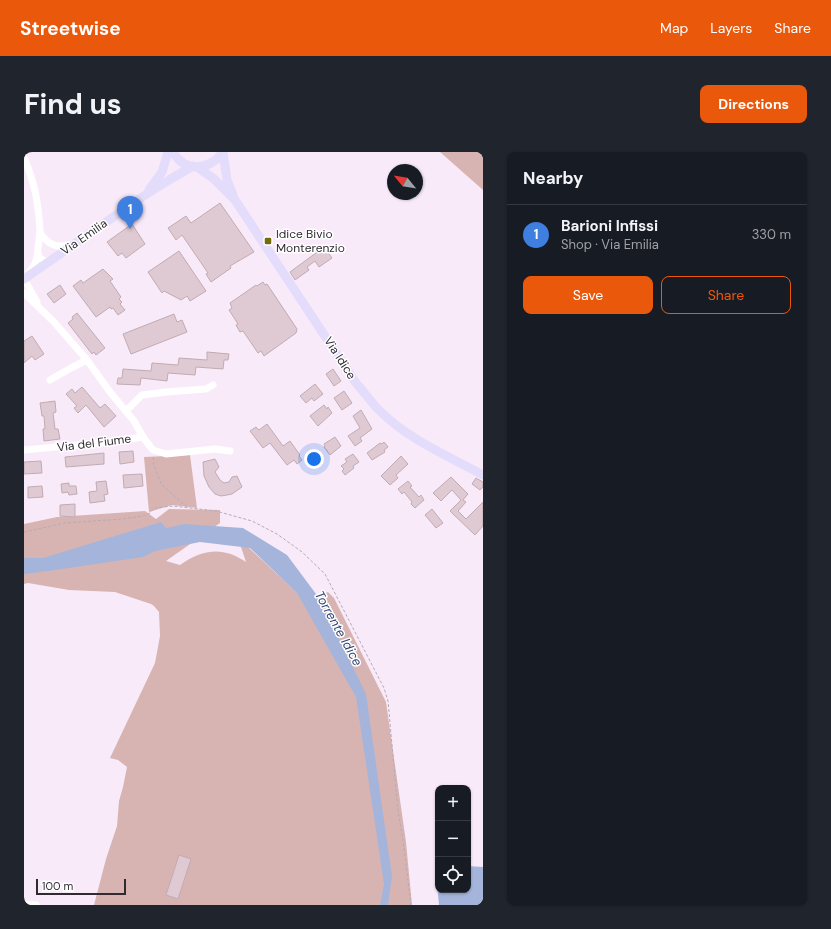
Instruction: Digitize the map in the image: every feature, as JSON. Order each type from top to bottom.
[{"type":"main road","name":"Via Emilia","points":[[144,196],[162,172],[168,152]]},
{"type":"main road","points":[[174,152],[180,160],[195,167]]},
{"type":"main road","name":"Via Emilia","points":[[24,279],[75,242],[169,180],[195,167],[205,166],[212,163],[223,152]]},
{"type":"main road","name":"Via Idice","points":[[223,152],[227,180],[235,200]]},
{"type":"main road","name":"Via Idice","points":[[195,167],[217,181],[235,200],[356,383],[376,408],[406,433],[483,475]]},
{"type":"street","points":[[24,157],[36,192],[40,233],[38,253],[33,268],[24,279],[40,307]]},
{"type":"street","points":[[40,233],[48,243],[57,247],[66,246],[75,242]]},
{"type":"street","points":[[38,253],[41,259],[48,262]]},
{"type":"street","points":[[24,293],[40,307],[87,360],[110,392],[134,421],[143,437]]},
{"type":"street","points":[[50,380],[87,360]]},
{"type":"street","points":[[126,411],[142,395],[206,389],[213,385]]},
{"type":"street","name":"Via del Fiume","points":[[24,450],[110,442],[143,437],[153,450]]},
{"type":"street","points":[[153,450],[166,454],[215,449],[230,451]]},
{"type":"street","points":[[24,904],[36,905]]},
{"type":"path","points":[[153,450],[154,466],[161,484],[189,508]]},
{"type":"path","points":[[24,532],[65,523],[143,516],[150,513],[154,508],[173,506],[216,511],[252,521],[277,534],[302,552],[325,574],[384,688],[388,701],[398,811],[411,905]]},
{"type":"shaded area","points":[[440,152],[483,152],[483,190]]},
{"type":"shaded area","points":[[190,455],[197,508],[172,505],[149,512],[144,457]]},
{"type":"shaded area","points":[[169,509],[220,510],[220,523],[166,561],[180,565],[204,553],[221,552],[229,553],[246,562],[241,547],[248,547],[306,601],[328,592],[334,598],[386,702],[406,842],[412,905],[94,905],[106,859],[117,826],[119,801],[127,767],[118,760],[110,758],[155,663],[160,636],[159,612],[151,604],[115,592],[69,590],[28,583],[24,584],[24,524],[57,517],[145,511],[156,519]]},
{"type":"water","points":[[161,522],[166,528],[184,524],[243,528],[287,555],[319,598],[366,694],[392,876],[388,905],[380,905],[384,884],[356,697],[297,593],[250,548],[200,542],[155,551],[143,557],[24,574],[24,558],[43,558]]},
{"type":"water","points":[[471,866],[483,867],[483,905],[439,905],[438,893],[471,893]]},
{"type":"building","points":[[220,203],[254,252],[230,266],[231,268],[211,282],[206,274],[208,273],[182,235],[176,240],[168,228],[186,216],[191,223]]},
{"type":"building","points":[[132,224],[145,244],[126,258],[122,253],[118,256],[107,242]]},
{"type":"building","points":[[324,247],[332,258],[319,267],[315,261],[307,267],[309,270],[295,280],[290,272]]},
{"type":"building","points":[[179,251],[206,291],[190,301],[187,296],[181,300],[164,291],[162,293],[148,272]]},
{"type":"building","points":[[103,269],[113,279],[110,281],[121,297],[119,299],[122,302],[120,304],[125,310],[118,315],[113,308],[111,309],[110,307],[96,317],[73,286],[81,280],[83,283]]},
{"type":"building","points":[[263,282],[265,285],[267,284],[297,329],[296,333],[264,356],[261,351],[258,353],[243,331],[240,332],[236,325],[238,324],[229,310],[232,308],[230,303],[256,285],[257,286]]},
{"type":"building","points":[[60,285],[66,294],[54,303],[47,294]]},
{"type":"building","points":[[77,313],[105,348],[96,355],[94,352],[92,354],[68,323]]},
{"type":"building","points":[[174,314],[177,322],[182,320],[187,332],[131,354],[123,334]]},
{"type":"building","points":[[32,336],[44,354],[35,360],[32,356],[24,363],[24,341]]},
{"type":"building","points":[[207,352],[229,354],[228,360],[224,360],[223,369],[196,367],[195,375],[168,373],[167,381],[141,378],[140,385],[117,384],[118,378],[122,378],[123,369],[151,371],[152,363],[178,365],[179,358],[207,360]]},
{"type":"building","points":[[333,369],[341,381],[334,386],[326,374]]},
{"type":"building","points":[[315,384],[323,394],[314,401],[312,398],[306,403],[300,396]]},
{"type":"building","points":[[82,387],[100,408],[105,404],[116,416],[104,427],[86,405],[78,413],[74,408],[77,406],[66,394],[72,389],[75,393]]},
{"type":"building","points":[[344,391],[352,403],[342,410],[334,398]]},
{"type":"building","points":[[55,401],[56,412],[53,413],[55,429],[58,429],[60,439],[44,441],[44,416],[42,416],[40,403]]},
{"type":"building","points":[[324,405],[327,409],[328,407],[332,413],[318,426],[310,416]]},
{"type":"building","points":[[361,410],[372,429],[360,438],[362,441],[355,446],[348,436],[360,428],[353,416]]},
{"type":"building","points":[[267,424],[283,446],[290,441],[302,460],[297,464],[294,460],[287,465],[270,443],[263,448],[250,431],[256,427],[259,430]]},
{"type":"building","points":[[335,437],[341,446],[330,455],[324,447],[324,444]]},
{"type":"building","points":[[384,442],[388,447],[384,450],[385,452],[372,460],[367,453],[380,443],[382,444]]},
{"type":"building","points":[[133,451],[134,462],[120,464],[119,452]]},
{"type":"building","points":[[104,453],[104,464],[66,467],[65,457]]},
{"type":"building","points":[[353,454],[359,462],[345,475],[342,471],[344,469],[341,466],[347,462],[345,459]]},
{"type":"building","points":[[401,456],[408,464],[396,475],[398,478],[390,485],[381,476]]},
{"type":"building","points":[[215,459],[219,467],[215,472],[220,480],[224,483],[229,482],[232,477],[237,476],[242,487],[232,494],[221,496],[215,494],[209,487],[204,476],[203,462]]},
{"type":"building","points":[[41,461],[42,473],[24,474],[24,462]]},
{"type":"building","points":[[142,474],[143,486],[124,488],[123,475]]},
{"type":"building","points":[[451,477],[468,494],[463,500],[466,502],[458,511],[466,519],[483,502],[483,526],[475,535],[450,511],[461,500],[452,490],[441,501],[433,493]]},
{"type":"building","points":[[476,478],[483,482],[483,487],[480,490],[472,484]]},
{"type":"building","points":[[106,481],[108,494],[104,495],[105,501],[90,503],[89,492],[97,491],[96,482]]},
{"type":"building","points":[[408,481],[412,486],[410,487],[419,497],[421,495],[424,500],[415,508],[404,492],[402,494],[398,489]]},
{"type":"building","points":[[69,483],[69,486],[76,486],[77,494],[69,495],[68,492],[62,493],[61,484]]},
{"type":"building","points":[[42,486],[43,497],[28,498],[28,487]]},
{"type":"building","points":[[75,504],[75,517],[60,516],[60,505]]},
{"type":"building","points":[[432,509],[443,523],[436,528],[425,515]]},
{"type":"building","points":[[179,855],[191,859],[178,899],[166,895]]},
{"type":"place","name":"Barioni Infissi","points":[[130,229]]},
{"type":"place","name":"Idice Bivio Monterenzio","points":[[268,241]]},
{"type":"water label","name":"Torrente Idice","points":[[339,628]]}]
